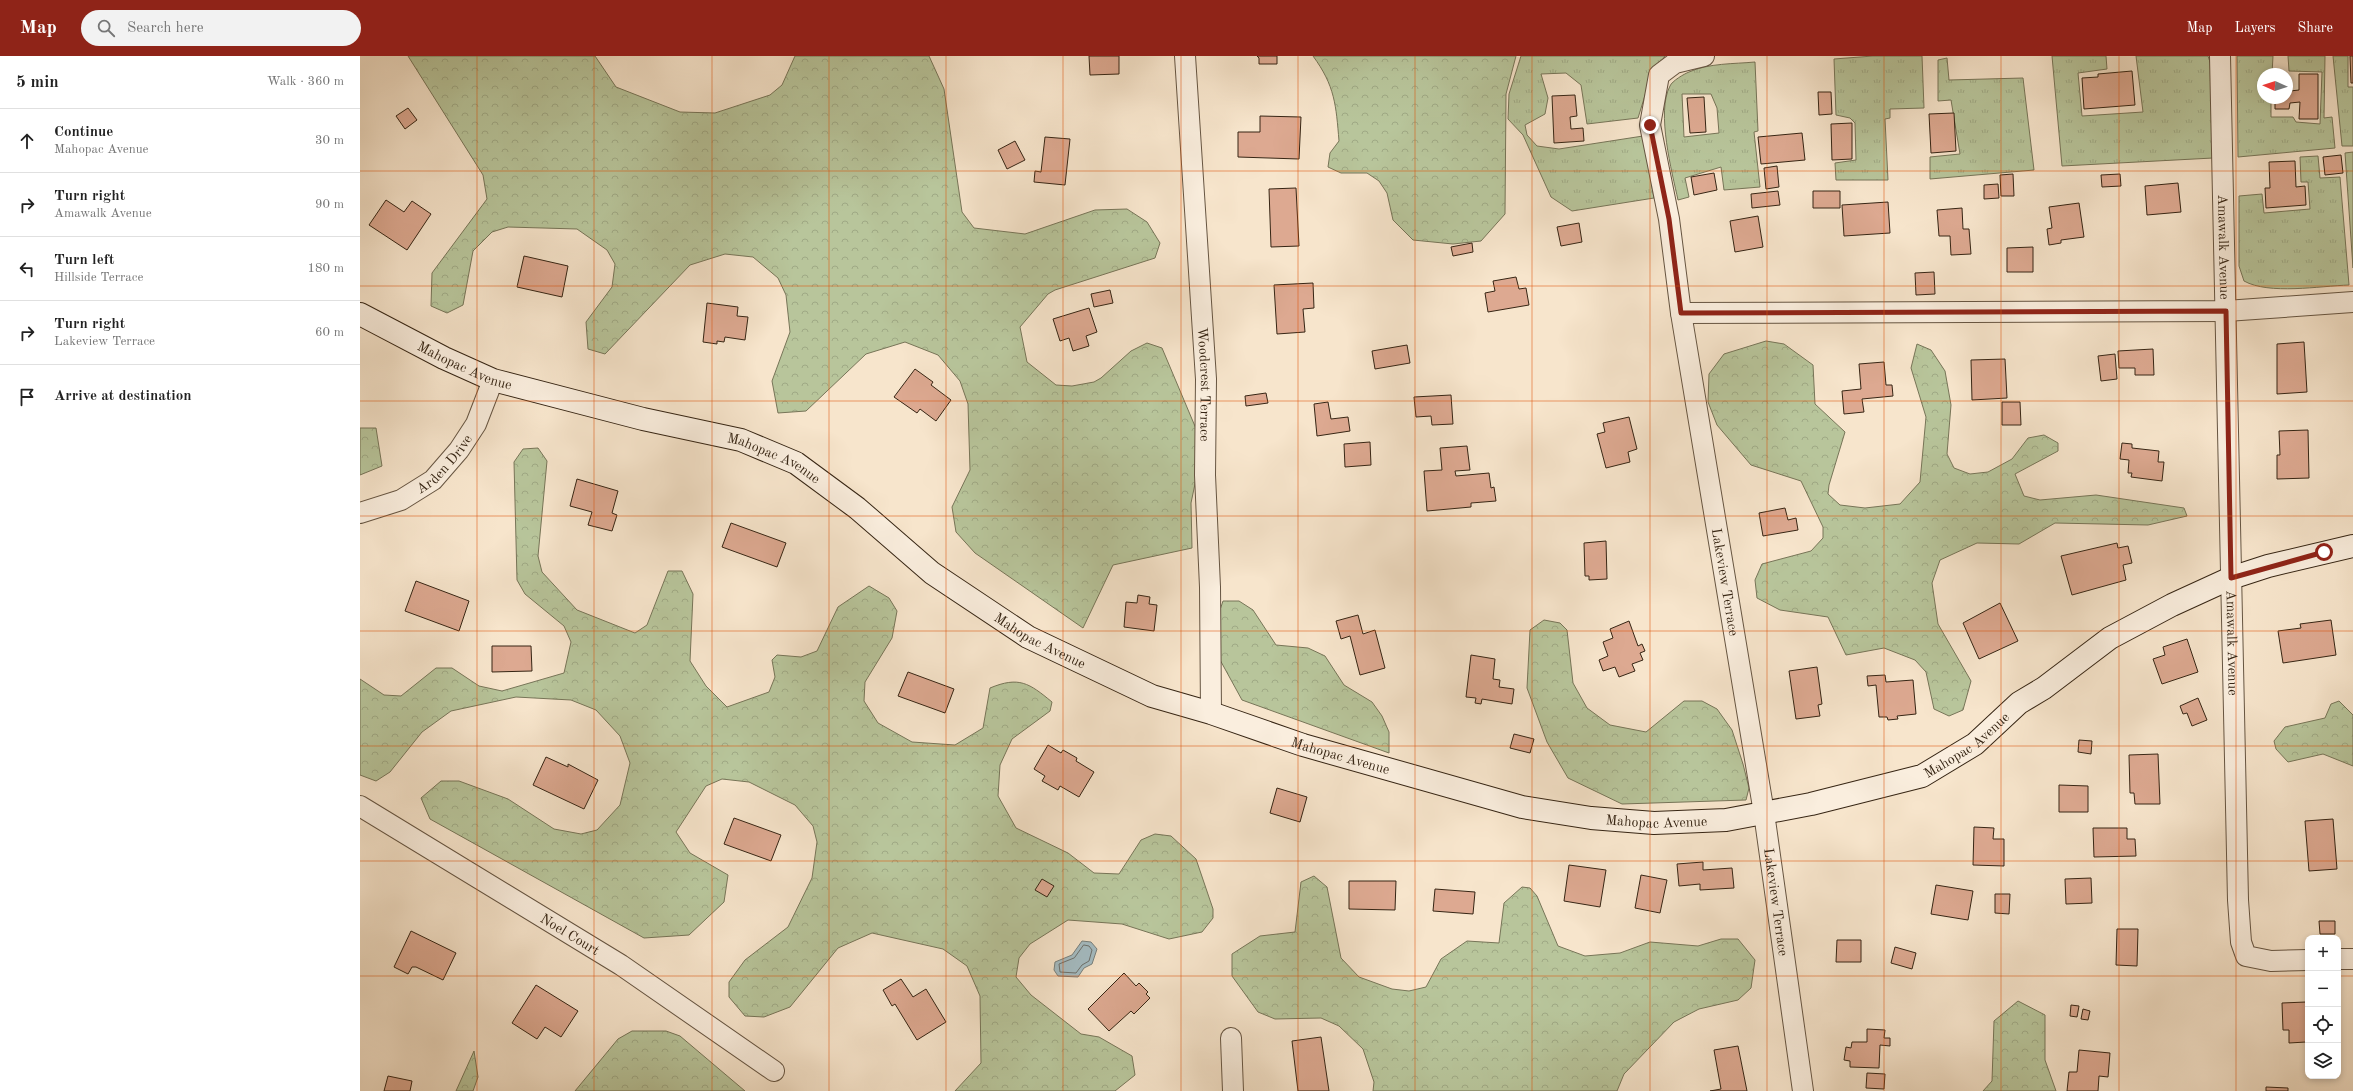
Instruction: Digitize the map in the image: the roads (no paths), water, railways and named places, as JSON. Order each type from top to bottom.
[{"type":"street","name":"Woodcrest Terrace","points":[[1185,56],[1206,379],[1205,475],[1210,586],[1211,713]]},
{"type":"street","name":"Lakeview Terrace","points":[[1704,56],[1675,63],[1659,75],[1650,125],[1669,219],[1681,313],[1764,813],[1803,1091]]},
{"type":"street","name":"Amawalk Avenue","points":[[2220,56],[2239,908],[2242,926],[2241,942],[2246,956],[2271,961],[2305,960]]},
{"type":"street","points":[[1681,313],[2226,311],[2353,302]]},
{"type":"street","name":"Mahopac Avenue","points":[[360,314],[444,358],[493,380],[643,419],[741,440],[796,463],[857,508],[932,573],[1028,637],[1152,696],[1211,713],[1303,745],[1522,807],[1591,818],[1654,823],[1726,820],[1812,804],[1922,776],[1975,744],[2019,703],[2044,688],[2110,638],[2172,605],[2231,578],[2275,564],[2353,546]]},
{"type":"street","name":"Arden Drive","points":[[360,513],[401,500],[433,480],[459,450],[476,424],[493,380]]},
{"type":"street","name":"Noel Court","points":[[360,806],[621,965],[774,1071]]},
{"type":"street","points":[[2341,960],[2353,959]]},
{"type":"street","points":[[1231,1038],[1233,1091]]},
{"type":"water","points":[[1082,941],[1091,942],[1097,949],[1092,964],[1084,968],[1078,977],[1058,976],[1054,970],[1055,962],[1072,955]]}]
